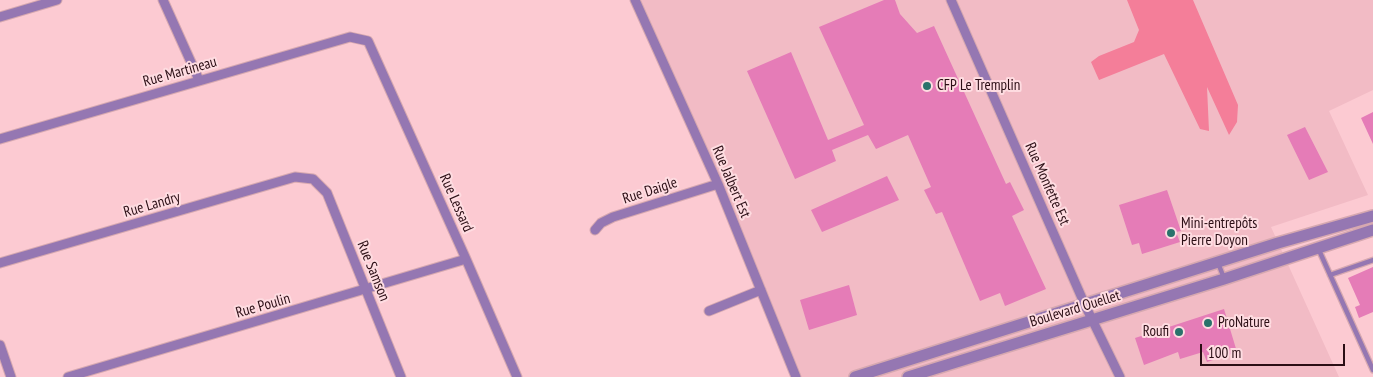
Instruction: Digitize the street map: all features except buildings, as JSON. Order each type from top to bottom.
[{"type":"street","points":[[0,17],[57,0]]},
{"type":"street","points":[[163,0],[198,80]]},
{"type":"street","name":"Rue Jalbert Est","points":[[635,0],[718,184],[796,377]]},
{"type":"street","name":"Rue Monfette Est","points":[[951,0],[1085,305],[1120,377]]},
{"type":"street","name":"Rue Martineau","points":[[0,138],[350,37],[368,42]]},
{"type":"street","name":"Rue Lessard","points":[[368,42],[517,377]]},
{"type":"street","name":"Rue Landry","points":[[0,263],[295,177],[313,179]]},
{"type":"street","name":"Rue Samson","points":[[313,179],[327,193],[401,377]]},
{"type":"street","name":"Rue Daigle","points":[[595,230],[601,223],[613,217],[718,184]]},
{"type":"street","name":"Boulevard Ouellet","points":[[856,377],[1278,243],[1373,216]]},
{"type":"street","name":"Boulevard Ouellet","points":[[908,377],[1224,279],[1373,230]]},
{"type":"street","name":"Rue Poulin","points":[[68,377],[466,259]]},
{"type":"street","points":[[709,311],[761,290]]},
{"type":"street","points":[[0,345],[10,377]]},
{"type":"lane","points":[[1318,248],[1373,370]]},
{"type":"lane","points":[[1330,275],[1373,260]]},
{"type":"lane","points":[[1218,263],[1224,279]]},
{"type":"lane","points":[[930,354],[934,369]]},
{"type":"shaded area","points":[[635,0],[1373,0],[1373,90],[1329,111],[1368,195],[1271,227],[1339,377],[796,377]]},
{"type":"shaded area","points":[[1127,0],[1193,0],[1238,105],[1237,122],[1229,135],[1207,87],[1209,131],[1200,129],[1164,54],[1099,80],[1091,62],[1099,56],[1134,42],[1139,30]]},
{"type":"place","name":"CFP Le Tremplin","points":[[927,86]]},
{"type":"place","name":"Mini-entrepôts Pierre Doyon","points":[[1171,233]]},
{"type":"place","name":"ProNature","points":[[1208,323]]},
{"type":"place","name":"Roufi","points":[[1179,332]]}]
